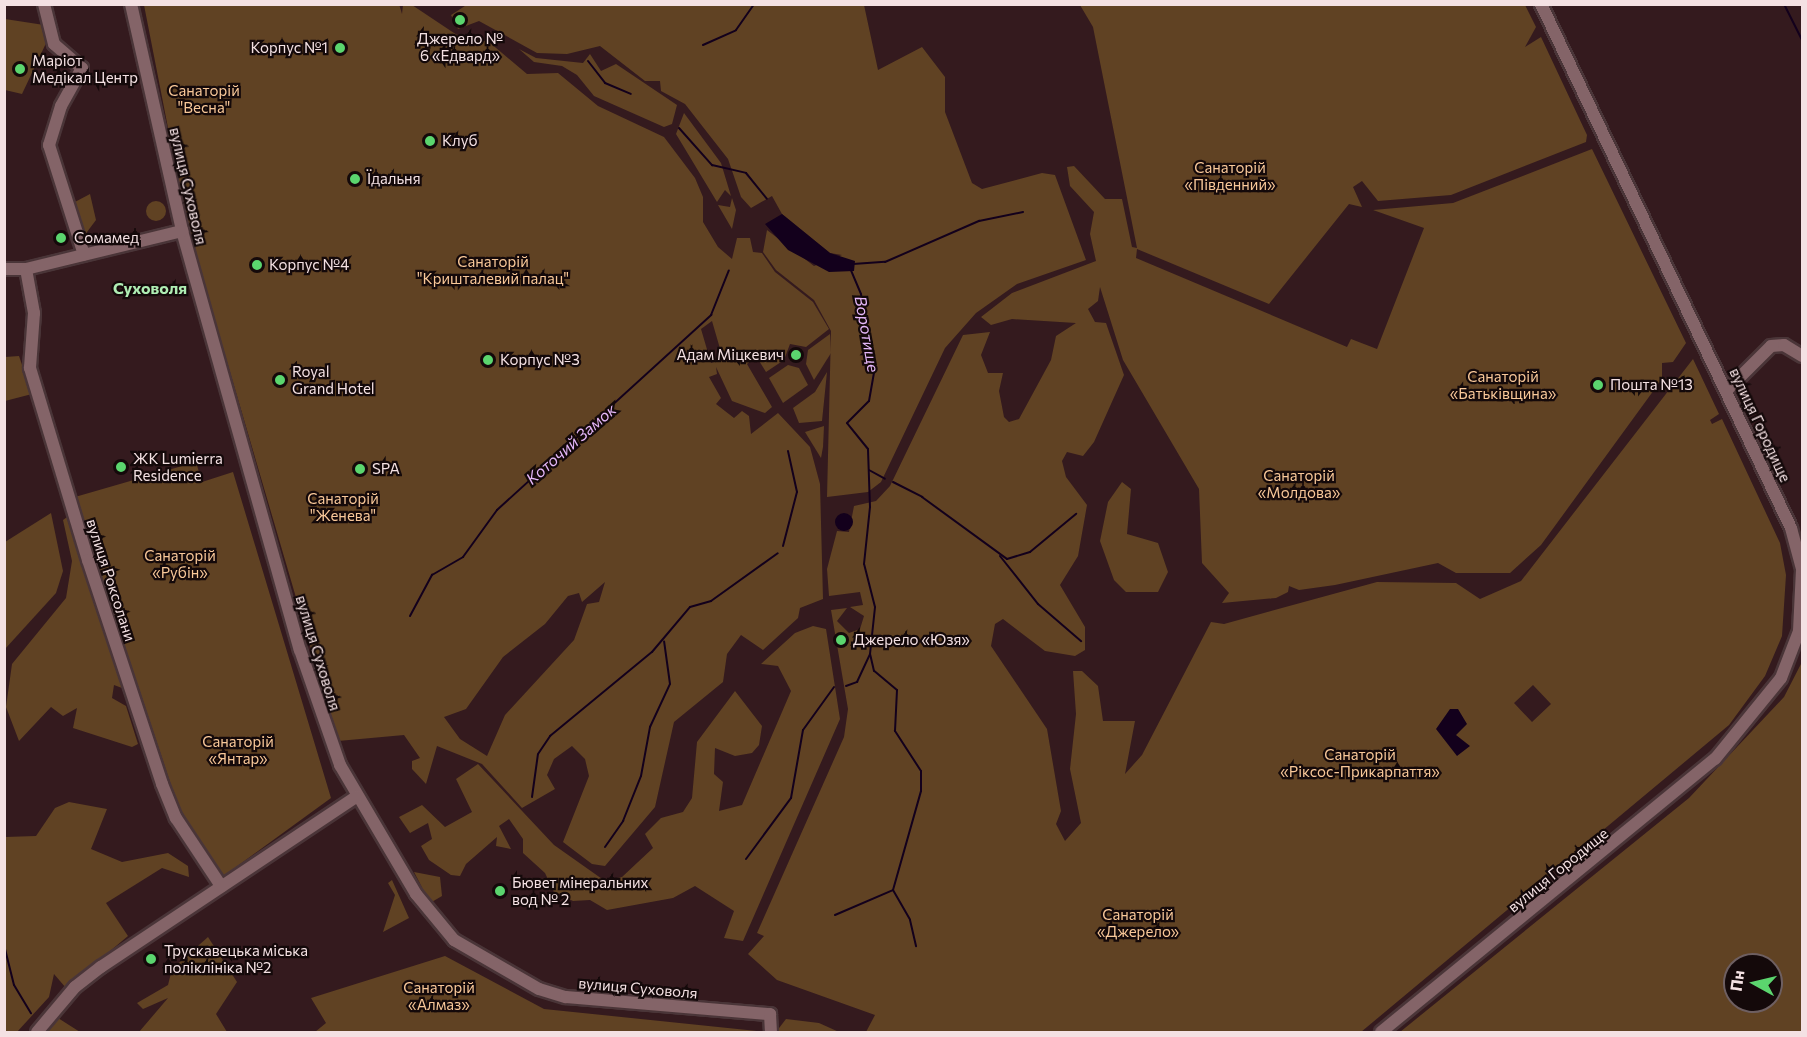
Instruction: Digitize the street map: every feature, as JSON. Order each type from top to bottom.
[{"type":"street","points":[[44,4],[54,44],[82,68],[61,106],[49,145],[84,255]]},
{"type":"street","name":"вулиця Суховоля","points":[[131,4],[182,231],[300,650],[331,745],[357,796],[438,924],[518,978],[566,997],[770,1014],[771,1032]]},
{"type":"street","name":"вулиця Городище","points":[[1381,1032],[1715,759],[1781,678],[1798,631],[1802,569],[1791,528],[1541,4]]},
{"type":"street","points":[[4,269],[26,269],[182,231]]},
{"type":"street","name":"вулиця Роксолани","points":[[26,269],[34,313],[30,368],[88,560],[162,784],[176,818],[221,886]]},
{"type":"street","points":[[1727,390],[1771,346],[1784,345],[1803,356]]},
{"type":"street","points":[[37,1032],[75,987],[357,796]]},
{"type":"green space","points":[[399,4],[402,14],[403,5],[412,5],[457,35],[489,42],[527,74],[558,73],[598,106],[664,137],[695,178],[703,197],[703,222],[718,247],[732,259],[737,238],[750,238],[753,252],[762,253],[775,272],[813,302],[829,329],[806,347],[790,344],[784,360],[766,372],[756,356],[747,364],[772,407],[765,413],[732,401],[716,367],[717,374],[709,377],[721,398],[716,404],[734,418],[742,411],[749,416],[751,434],[778,413],[810,447],[820,484],[823,599],[800,608],[798,618],[763,650],[741,635],[727,654],[723,682],[674,722],[655,807],[605,866],[592,864],[563,842],[589,776],[585,759],[572,746],[554,759],[547,775],[555,789],[522,808],[482,764],[437,746],[426,784],[412,769],[412,761],[420,758],[404,735],[338,741],[187,225],[144,5]],"holes":[[[712,321],[723,359],[711,363],[701,329]],[[605,582],[599,602],[587,604],[574,640],[505,715],[487,756],[460,739],[444,717],[466,709],[503,657],[545,624],[568,596],[579,593],[582,602]]]},
{"type":"green space","points":[[468,4],[864,5],[878,70],[922,47],[945,77],[945,112],[972,183],[982,189],[1042,173],[1055,175],[1086,260],[1017,284],[976,313],[945,348],[881,482],[868,492],[827,497],[831,331],[814,300],[776,270],[763,252],[767,230],[814,266],[842,255],[830,253],[782,214],[772,196],[751,208],[741,197],[728,159],[685,104],[661,91],[660,81],[645,81],[600,46],[567,54],[537,53],[479,21],[458,29],[451,15]]},
{"type":"green space","points":[[1080,5],[1525,5],[1536,27],[1525,47],[1541,37],[1587,135],[1586,142],[1451,195],[1378,201],[1362,181],[1353,187],[1362,207],[1349,204],[1269,304],[1137,249],[1136,258],[1347,347],[1351,339],[1377,349],[1424,228],[1373,210],[1453,203],[1592,149],[1686,343],[1673,362],[1662,363],[1662,379],[1541,545],[1510,573],[1456,573],[1438,563],[1335,585],[1299,590],[1289,586],[1288,592],[1276,598],[1222,603],[1229,593],[1202,563],[1199,489],[1123,360],[1100,287],[1098,301],[1088,309],[1095,322],[1106,323],[1124,375],[1094,442],[1083,456],[1067,452],[1062,461],[1066,477],[1087,505],[1078,556],[1060,585],[1085,627],[1085,650],[1075,656],[1045,651],[1003,619],[995,624],[991,646],[1047,729],[1061,811],[1056,824],[1065,841],[1081,823],[1070,769],[1076,714],[1073,671],[1082,671],[1098,686],[1103,721],[1135,721],[1125,774],[1142,755],[1211,622],[1224,624],[1377,582],[1456,583],[1480,599],[1521,581],[1693,359],[1719,414],[1710,420],[1712,424],[1722,419],[1780,543],[1786,575],[1782,636],[1765,676],[1729,725],[1361,1032],[866,1032],[875,1015],[777,980],[748,954],[764,936],[757,933],[844,737],[848,709],[831,610],[847,608],[837,621],[849,633],[860,629],[864,616],[850,607],[863,605],[860,592],[829,596],[827,569],[837,531],[849,532],[854,506],[876,501],[890,486],[963,335],[990,332],[981,355],[988,373],[1003,373],[999,391],[1004,417],[1009,422],[1019,419],[1051,360],[1056,336],[1076,323],[1012,319],[991,325],[981,317],[1012,293],[1096,261],[1090,234],[1094,212],[1070,186],[1067,167],[1074,166],[1105,199],[1122,199],[1132,247],[1137,248],[1093,27]],"holes":[[[1533,685],[1551,704],[1532,722],[1514,703]]]},
{"type":"green space","name":"Маріот Медікал Центр","points":[[5,19],[44,25],[48,39],[22,94],[5,90]]},
{"type":"green space","points":[[519,49],[536,58],[583,63],[590,54],[601,71],[616,64],[677,105],[672,124],[664,127],[594,96],[577,75],[562,66],[534,62]]},
{"type":"green space","points":[[684,113],[721,163],[731,196],[725,190],[717,202],[676,134]]},
{"type":"green space","points":[[90,194],[96,220],[84,236],[73,203]]},
{"type":"green space","points":[[732,198],[736,210],[732,229],[718,205],[730,207]]},
{"type":"green space","points":[[156,201],[163,204],[166,211],[163,218],[156,221],[149,218],[146,211],[149,204]]},
{"type":"green space","points":[[830,334],[831,353],[814,380],[806,364],[808,350]]},
{"type":"green space","points":[[19,356],[32,394],[5,401],[5,357]]},
{"type":"green space","points":[[788,365],[799,368],[808,385],[783,403],[769,378]]},
{"type":"green space","points":[[827,372],[822,421],[799,423],[793,408],[815,392]]},
{"type":"green space","points":[[824,426],[823,447],[821,458],[805,432]]},
{"type":"green space","points":[[196,462],[202,482],[233,472],[331,798],[221,878],[179,809],[75,497]]},
{"type":"green space","points":[[1122,482],[1131,489],[1127,534],[1158,543],[1168,572],[1158,592],[1126,592],[1114,580],[1100,541],[1108,502]]},
{"type":"green space","points":[[51,513],[63,571],[56,593],[5,649],[5,542]]},
{"type":"green space","points":[[70,515],[122,688],[114,685],[112,698],[126,706],[138,744],[132,747],[73,728],[77,708],[63,716],[51,707],[19,741],[6,707],[12,664],[66,598],[72,561],[63,520]]},
{"type":"green space","points":[[813,626],[826,629],[840,719],[743,941],[724,938],[734,911],[695,886],[673,898],[607,910],[590,900],[573,901],[554,892],[545,873],[523,853],[523,839],[509,819],[499,826],[511,849],[496,846],[497,837],[466,864],[460,876],[451,875],[429,860],[421,846],[432,839],[428,823],[410,833],[399,817],[422,805],[445,827],[472,812],[456,779],[478,764],[554,845],[605,881],[622,877],[653,848],[645,834],[661,818],[683,812],[692,798],[697,742],[735,691],[762,726],[759,745],[752,753],[735,756],[715,748],[714,774],[723,782],[719,811],[742,805],[791,691],[778,666],[761,664],[795,633]]},
{"type":"green space","points":[[1802,662],[1802,1032],[1400,1032],[1689,798],[1784,697]]},
{"type":"green space","points":[[69,802],[107,809],[91,849],[122,862],[168,853],[188,866],[189,877],[162,868],[106,903],[128,936],[66,988],[54,974],[49,997],[17,1032],[5,1032],[5,837],[36,836],[55,808]]},
{"type":"green space","points":[[414,872],[440,877],[442,896],[430,903]]},
{"type":"green space","points":[[392,880],[409,918],[383,932],[395,895],[388,883]]},
{"type":"green space","points":[[208,937],[237,982],[216,1014],[227,1032],[139,1032],[168,998],[143,1009],[137,1003],[168,985],[172,969]]},
{"type":"green space","name":"Санаторій «Алмаз»","points":[[445,956],[544,1009],[767,1032],[315,1032],[326,1023],[311,998]]},
{"type":"green space","points":[[53,1013],[58,1018],[80,1032],[38,1032]]},
{"type":"green space","points":[[786,1019],[819,1023],[839,1032],[776,1032]]},
{"type":"shaded area","points":[[782,214],[830,253],[855,261],[854,271],[829,272],[788,250],[765,224]]},
{"type":"shaded area","points":[[844,513],[850,516],[853,522],[850,528],[844,531],[838,528],[835,522],[838,516]]},
{"type":"shaded area","points":[[1450,709],[1458,709],[1467,724],[1456,735],[1470,746],[1457,756],[1436,729]]},
{"type":"waterway","points":[[703,45],[736,30],[754,4]]},
{"type":"waterway","points":[[1784,4],[1802,40]]},
{"type":"waterway","name":"Воротище","points":[[588,61],[605,83],[631,94]]},
{"type":"waterway","name":"Воротище","points":[[679,128],[712,165],[746,173],[767,199]]},
{"type":"waterway","points":[[853,264],[885,262],[979,221],[1023,212]]},
{"type":"waterway","name":"Воротище","points":[[835,915],[893,890],[921,791],[921,771],[895,731],[897,690],[874,671],[870,654],[875,607],[864,564],[870,507],[868,449],[847,423],[869,401],[875,368],[867,348],[861,294],[850,268]]},
{"type":"waterway","name":"Коточий Замок","points":[[410,616],[432,575],[463,557],[497,510],[711,315],[729,270]]},
{"type":"waterway","points":[[783,546],[797,492],[788,451]]},
{"type":"waterway","points":[[869,470],[885,479]]},
{"type":"waterway","points":[[893,482],[922,497],[1007,559],[1030,552],[1076,514]]},
{"type":"waterway","points":[[532,797],[538,754],[550,736],[652,652],[690,607],[711,601],[778,553]]},
{"type":"waterway","points":[[1000,556],[1038,604],[1081,641]]},
{"type":"waterway","points":[[605,847],[623,821],[641,776],[650,727],[670,684],[664,641]]},
{"type":"waterway","points":[[846,686],[857,682],[870,654]]},
{"type":"waterway","points":[[746,859],[791,798],[803,730],[834,687]]},
{"type":"waterway","points":[[893,890],[910,920],[916,946]]},
{"type":"waterway","points":[[4,945],[14,985],[31,1013]]},
{"type":"place","name":"Джерело № 6 «Едвард»","points":[[460,20]]},
{"type":"place","name":"Корпус №1","points":[[340,48]]},
{"type":"place","name":"Маріот Медікал Центр","points":[[20,69]]},
{"type":"place","name":"Клуб","points":[[430,141]]},
{"type":"place","name":"Їдальня","points":[[355,179]]},
{"type":"place","name":"Сомамед","points":[[61,238]]},
{"type":"place","name":"Корпус №4","points":[[257,265]]},
{"type":"place","name":"Адам Міцкевич","points":[[796,355]]},
{"type":"place","name":"Корпус №3","points":[[488,360]]},
{"type":"place","name":"Royal Grand Hotel","points":[[280,380]]},
{"type":"place","name":"Пошта №13","points":[[1598,385]]},
{"type":"place","name":"ЖК Lumierra Residence","points":[[121,467]]},
{"type":"place","name":"SPA","points":[[360,469]]},
{"type":"place","name":"Джерело «Юзя»","points":[[841,640]]},
{"type":"place","name":"Бювет мінеральних вод № 2","points":[[500,891]]},
{"type":"place","name":"Трускавецька міська поліклініка №2","points":[[151,959]]},
{"type":"district","name":"Суховоля","points":[[150,288]]},
{"type":"park label","name":"Санаторій \"Весна\"","points":[[204,98]]},
{"type":"park label","name":"Санаторій «Південний»","points":[[1230,176]]},
{"type":"park label","name":"Санаторій \"Кришталевий палац\"","points":[[493,270]]},
{"type":"park label","name":"Санаторій «Батьківщина»","points":[[1503,384]]},
{"type":"park label","name":"Санаторій «Молдова»","points":[[1299,484]]},
{"type":"park label","name":"Санаторій \"Женева\"","points":[[343,506]]},
{"type":"park label","name":"Санаторій «Рубін»","points":[[180,564]]},
{"type":"park label","name":"Санаторій «Янтар»","points":[[238,750]]},
{"type":"park label","name":"Санаторій «Ріксос-Прикарпаття»","points":[[1360,762]]},
{"type":"park label","name":"Санаторій «Джерело»","points":[[1138,922]]}]
